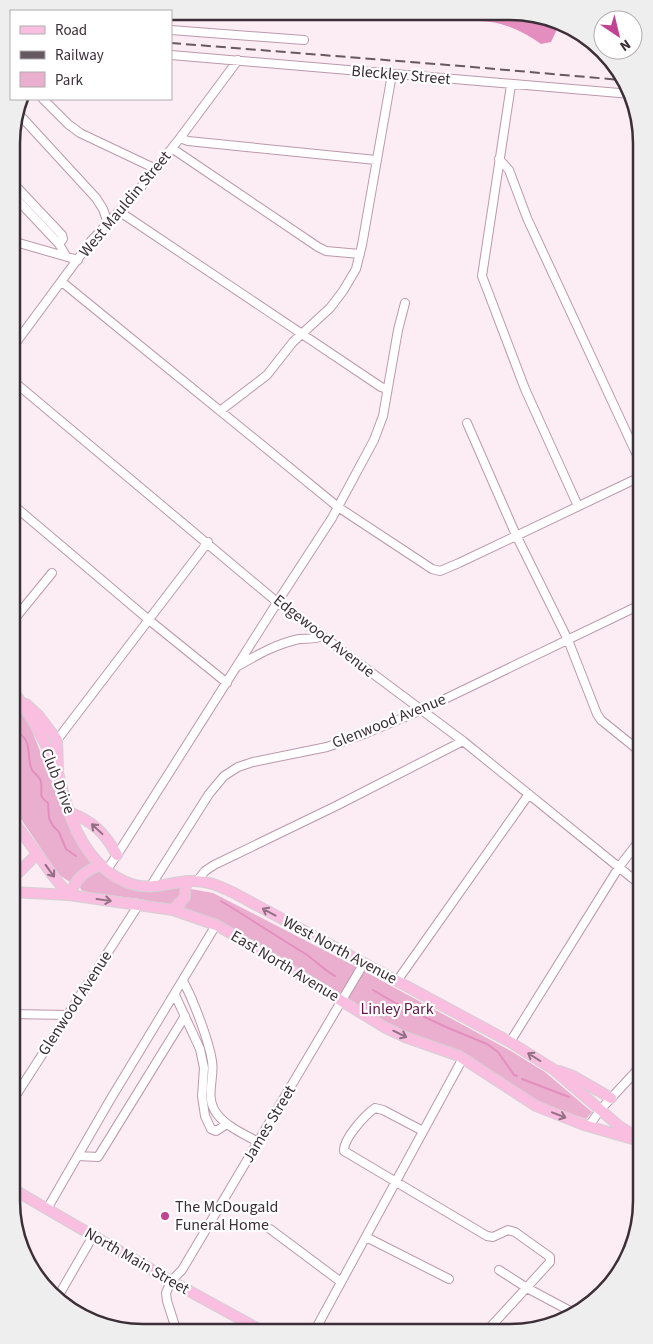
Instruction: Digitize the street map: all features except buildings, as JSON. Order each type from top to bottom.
[{"type":"main road","points":[[20,699],[39,716],[57,740],[58,774]]},
{"type":"main road","name":"Club Drive","points":[[20,702],[40,735],[58,774],[69,812],[82,842],[103,868]]},
{"type":"main road","points":[[69,812],[84,818],[97,827],[117,855]]},
{"type":"main road","points":[[20,830],[69,895]]},
{"type":"main road","points":[[20,871],[37,854]]},
{"type":"main road","points":[[69,895],[74,883],[82,875],[103,868],[128,883],[150,887]]},
{"type":"main road","name":"West North Avenue","points":[[150,887],[197,881],[212,882],[234,893],[510,1042],[553,1069],[619,1126],[633,1135]]},
{"type":"main road","points":[[173,910],[185,897],[186,882]]},
{"type":"main road","points":[[20,892],[69,895],[139,904]]},
{"type":"main road","name":"East North Avenue","points":[[139,904],[173,910],[216,925],[384,1027],[405,1037],[463,1058],[536,1106],[589,1126],[633,1138]]},
{"type":"main road","points":[[553,1069],[573,1076],[611,1098]]},
{"type":"main road","name":"North Main Street","points":[[20,1193],[249,1324]]},
{"type":"street","points":[[172,30],[304,40]]},
{"type":"street","name":"Bleckley Street","points":[[172,55],[622,93]]},
{"type":"street","name":"West Mauldin Street","points":[[20,337],[91,241],[120,212],[156,169],[238,60]]},
{"type":"street","points":[[220,411],[267,376],[293,342],[330,308],[356,269],[392,74]]},
{"type":"street","points":[[510,85],[482,276],[525,389],[578,506]]},
{"type":"street","points":[[44,100],[68,124],[80,132],[156,169]]},
{"type":"street","points":[[22,119],[96,198],[103,208],[108,223]]},
{"type":"street","points":[[180,138],[188,141],[376,160]]},
{"type":"street","points":[[173,148],[318,247],[326,251],[360,254]]},
{"type":"street","points":[[499,159],[509,170],[527,218],[633,447]]},
{"type":"street","points":[[20,191],[62,236],[63,239],[59,244]]},
{"type":"street","points":[[20,203],[59,244],[66,256]]},
{"type":"street","points":[[120,212],[381,387],[387,389]]},
{"type":"street","points":[[20,243],[78,260]]},
{"type":"street","points":[[62,282],[338,507],[432,569],[440,571],[633,480]]},
{"type":"street","points":[[103,868],[117,855],[338,507],[380,426],[405,303]]},
{"type":"street","name":"Edgewood Avenue","points":[[20,387],[208,542],[277,602],[463,741],[633,879]]},
{"type":"street","points":[[467,424],[516,535],[568,640],[597,714],[633,746]]},
{"type":"street","points":[[20,511],[227,683]]},
{"type":"street","points":[[57,740],[208,542]]},
{"type":"street","points":[[20,612],[52,573]]},
{"type":"street","name":"Glenwood Avenue","points":[[150,887],[209,794],[224,776],[238,767],[253,762],[327,747],[364,734],[422,710],[633,608]]},
{"type":"street","points":[[236,667],[269,649],[300,639],[322,636]]},
{"type":"street","points":[[197,881],[204,871],[214,865],[336,806],[463,741]]},
{"type":"street","points":[[397,981],[529,794]]},
{"type":"street","points":[[510,1042],[619,867],[633,849]]},
{"type":"street","name":"Glenwood Avenue","points":[[20,1088],[139,904]]},
{"type":"street","points":[[47,1209],[110,1100],[216,925]]},
{"type":"street","name":"James Street","points":[[171,1281],[182,1270],[364,963]]},
{"type":"street","points":[[183,982],[199,1020],[212,1062],[213,1072],[210,1093],[211,1102],[216,1113],[227,1124],[258,1142]]},
{"type":"street","points":[[175,995],[200,1049],[204,1068],[202,1096],[205,1116],[212,1129],[216,1131],[227,1124]]},
{"type":"street","points":[[20,1014],[67,1016]]},
{"type":"street","points":[[78,1156],[98,1157],[185,1016]]},
{"type":"street","points":[[318,1324],[463,1058]]},
{"type":"street","points":[[589,1126],[600,1110],[633,1075]]},
{"type":"street","points":[[423,1131],[383,1110],[375,1108],[368,1113],[343,1146],[344,1151],[487,1236],[493,1237],[508,1230],[515,1232],[550,1257],[550,1262],[493,1324]]},
{"type":"street","points":[[270,1229],[341,1282]]},
{"type":"street","points":[[60,1292],[93,1236]]},
{"type":"street","points":[[366,1237],[449,1279]]},
{"type":"street","points":[[499,1270],[527,1288],[568,1310]]},
{"type":"street","points":[[171,1281],[167,1290],[167,1301],[174,1324]]},
{"type":"green space","points":[[20,710],[29,723],[74,837],[93,866],[70,882],[59,875],[20,818]]},
{"type":"green space","points":[[100,871],[129,887],[182,886],[182,893],[172,906],[140,899],[89,893],[81,890],[79,884],[92,873]]},
{"type":"green space","name":"Linley Park","points":[[191,889],[213,893],[351,964],[511,1051],[545,1072],[592,1112],[586,1119],[552,1107],[525,1095],[470,1056],[405,1034],[183,910]]},
{"type":"shaded area","points":[[518,20],[534,22],[557,30],[551,42],[541,44],[511,28],[487,21],[479,21]]},
{"type":"waterway","points":[[20,734],[27,743],[32,770],[39,777],[41,796],[48,803],[49,818],[59,832],[66,849],[76,856]]},
{"type":"waterway","points":[[221,901],[304,953],[335,976]]},
{"type":"waterway","points":[[373,990],[397,1004],[487,1044],[498,1052],[514,1075],[517,1076]]},
{"type":"waterway","points":[[522,1079],[569,1097]]},
{"type":"railway","points":[[172,43],[615,79]]},
{"type":"place","name":"The McDougald Funeral Home","points":[[165,1216]]}]
